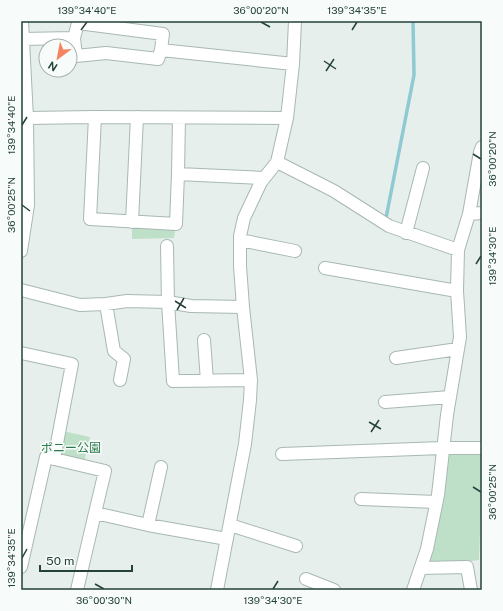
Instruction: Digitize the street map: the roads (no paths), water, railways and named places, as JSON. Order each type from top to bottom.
[{"type":"street","points":[[21,251],[28,205],[27,118],[22,21]]},
{"type":"street","points":[[217,590],[245,444],[251,380],[243,307],[240,266],[240,236],[244,218],[264,178],[277,162],[287,118],[295,21]]},
{"type":"street","points":[[74,38],[78,23],[163,34],[158,59],[106,53],[78,56]]},
{"type":"street","points":[[22,39],[38,39]]},
{"type":"street","points":[[161,50],[292,64]]},
{"type":"street","points":[[95,117],[90,219],[176,224],[179,118]]},
{"type":"street","points":[[132,222],[137,117]]},
{"type":"street","points":[[27,118],[287,118]]},
{"type":"street","points":[[413,590],[427,548],[441,470],[442,448],[460,337],[457,291],[458,250],[469,214],[482,147]]},
{"type":"street","points":[[277,162],[334,191],[389,226],[458,250]]},
{"type":"street","points":[[406,233],[423,168]]},
{"type":"street","points":[[178,174],[264,178]]},
{"type":"street","points":[[469,214],[482,213]]},
{"type":"street","points":[[240,240],[295,251]]},
{"type":"street","points":[[167,246],[168,302],[173,381],[251,380]]},
{"type":"street","points":[[325,268],[457,291]]},
{"type":"street","points":[[21,290],[80,305],[106,304],[127,301],[168,302],[191,306],[243,307]]},
{"type":"street","points":[[106,304],[114,351],[124,359],[120,380]]},
{"type":"street","points":[[204,340],[207,380]]},
{"type":"street","points":[[396,358],[458,350]]},
{"type":"street","points":[[21,354],[72,364],[54,459]]},
{"type":"street","points":[[385,402],[450,397]]},
{"type":"street","points":[[282,454],[482,448]]},
{"type":"street","points":[[21,567],[46,457],[105,471],[77,590]]},
{"type":"street","points":[[148,525],[161,467]]},
{"type":"street","points":[[361,499],[436,502]]},
{"type":"street","points":[[94,513],[148,525],[227,539]]},
{"type":"street","points":[[230,526],[296,546]]},
{"type":"street","points":[[421,568],[467,567],[471,590]]},
{"type":"street","points":[[306,579],[334,590]]},
{"type":"waterway","points":[[386,218],[414,75],[413,21]]},
{"type":"park label","name":"ポニー公園","points":[[71,448]]}]
